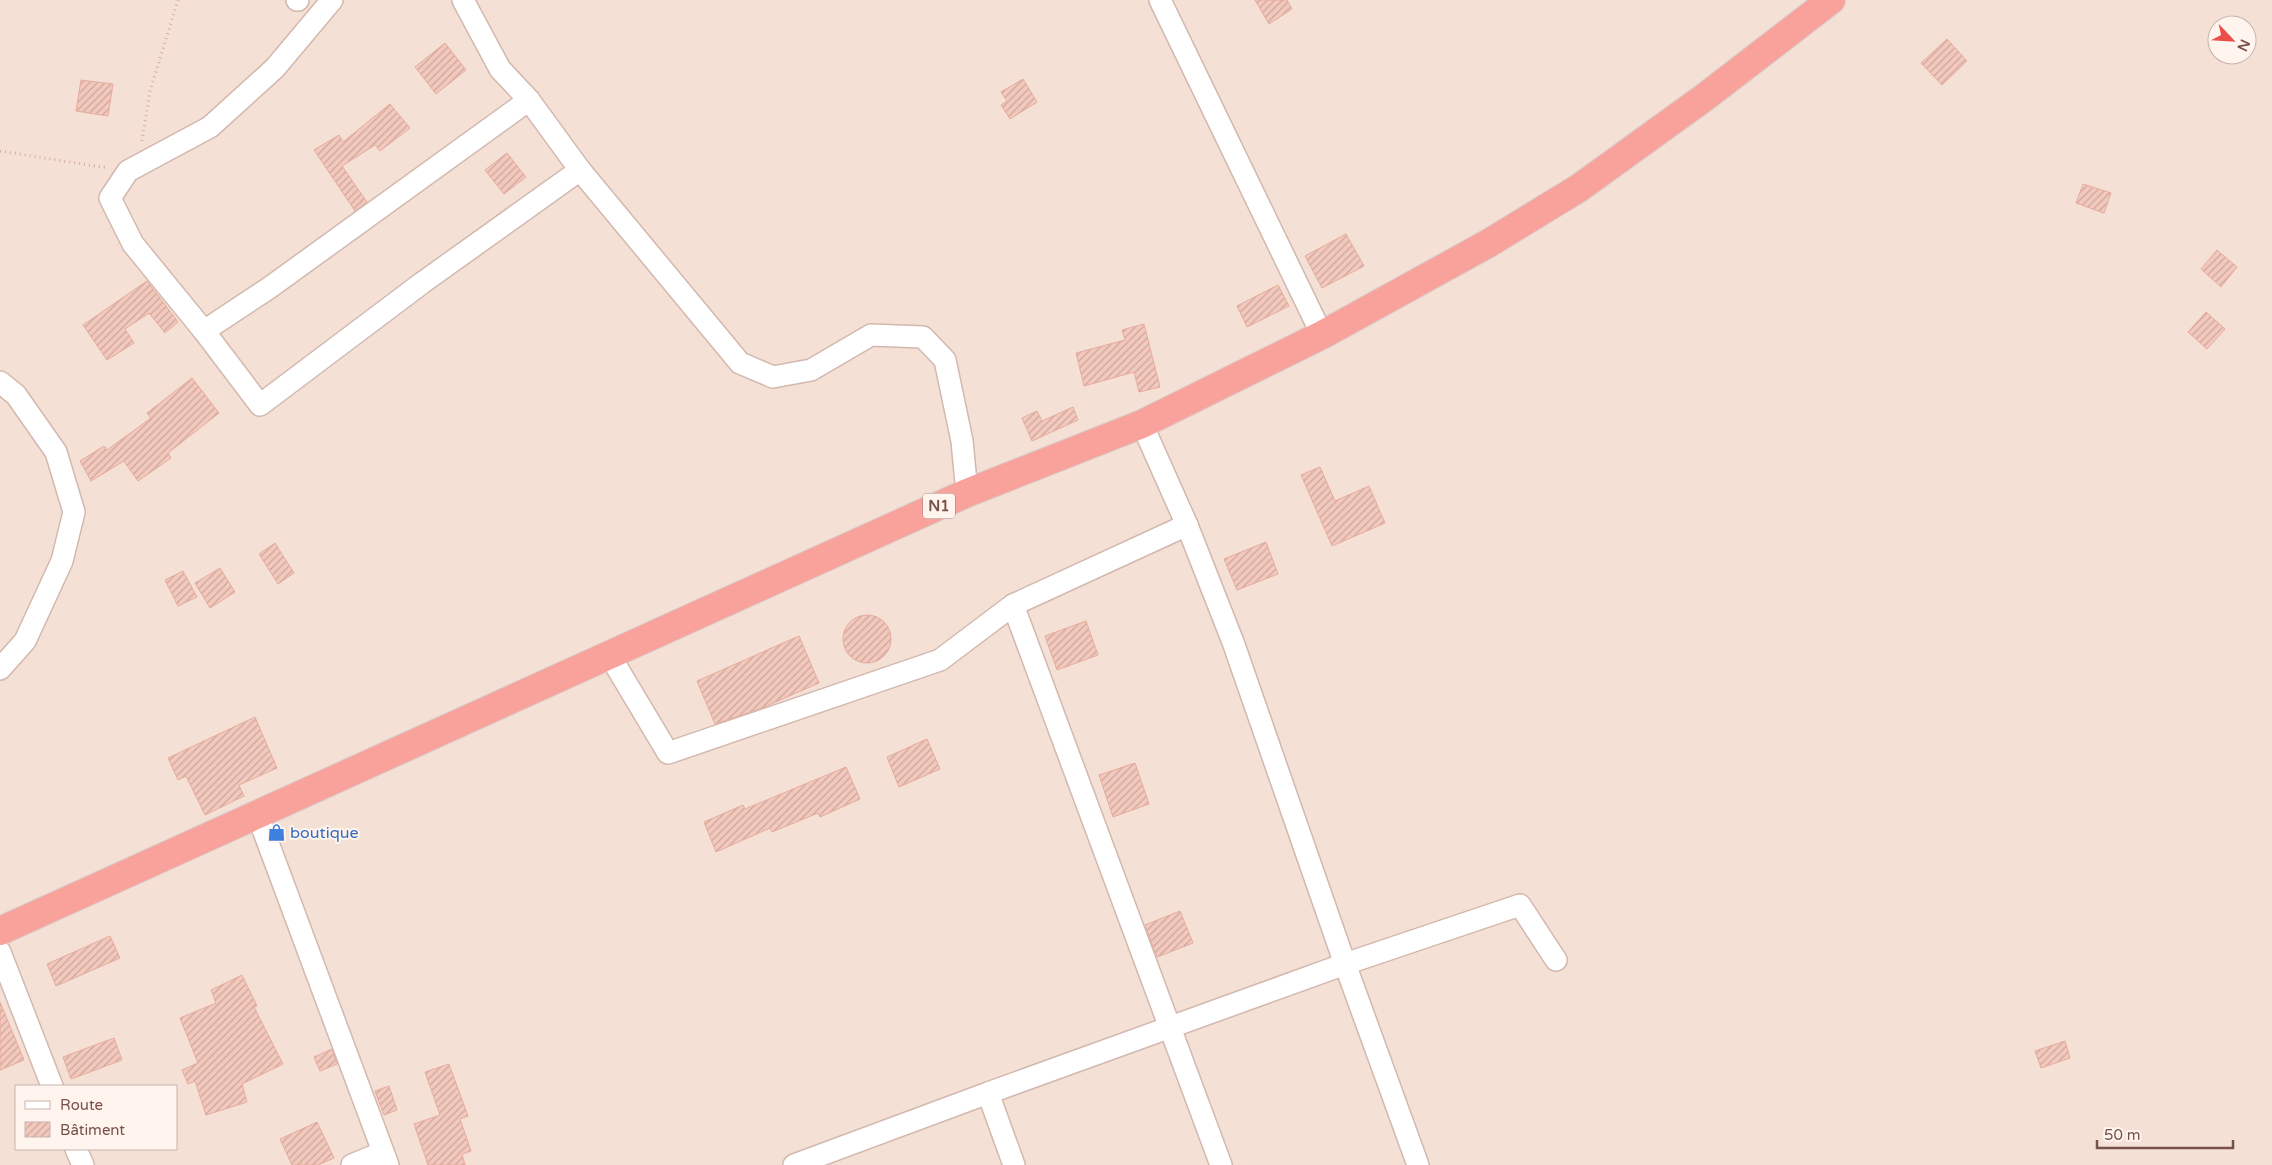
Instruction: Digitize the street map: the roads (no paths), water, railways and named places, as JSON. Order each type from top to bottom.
[{"type":"highway","name":"N1","points":[[0,931],[258,816],[967,493],[1142,424],[1322,335],[1489,243],[1579,188],[1705,97],[1831,0]]},
{"type":"street","points":[[332,0],[275,68],[210,126],[128,171],[110,198],[132,244],[204,331],[260,405],[422,283],[580,170]]},
{"type":"street","points":[[463,0],[500,69],[529,100],[580,170],[740,363],[773,377],[811,370],[871,335],[923,337],[945,360],[962,441],[967,493]]},
{"type":"street","points":[[1160,0],[1322,335]]},
{"type":"street","points":[[204,331],[269,288],[529,100]]},
{"type":"street","points":[[0,382],[16,395],[56,452],[74,512],[62,561],[25,641],[0,669]]},
{"type":"street","points":[[1142,424],[1187,525],[1234,642],[1345,964],[1418,1165]]},
{"type":"street","points":[[610,656],[668,753],[940,660],[1013,605],[1187,525]]},
{"type":"street","points":[[1013,605],[1221,1165]]},
{"type":"street","points":[[258,816],[386,1158],[352,1165]]},
{"type":"street","points":[[794,1165],[1345,964],[1520,905],[1556,960]]},
{"type":"street","points":[[0,952],[52,1085]]},
{"type":"street","points":[[988,1093],[1014,1165]]},
{"type":"street","points":[[76,1150],[83,1165]]},
{"type":"place","name":"boutique","points":[[276,832]]}]
